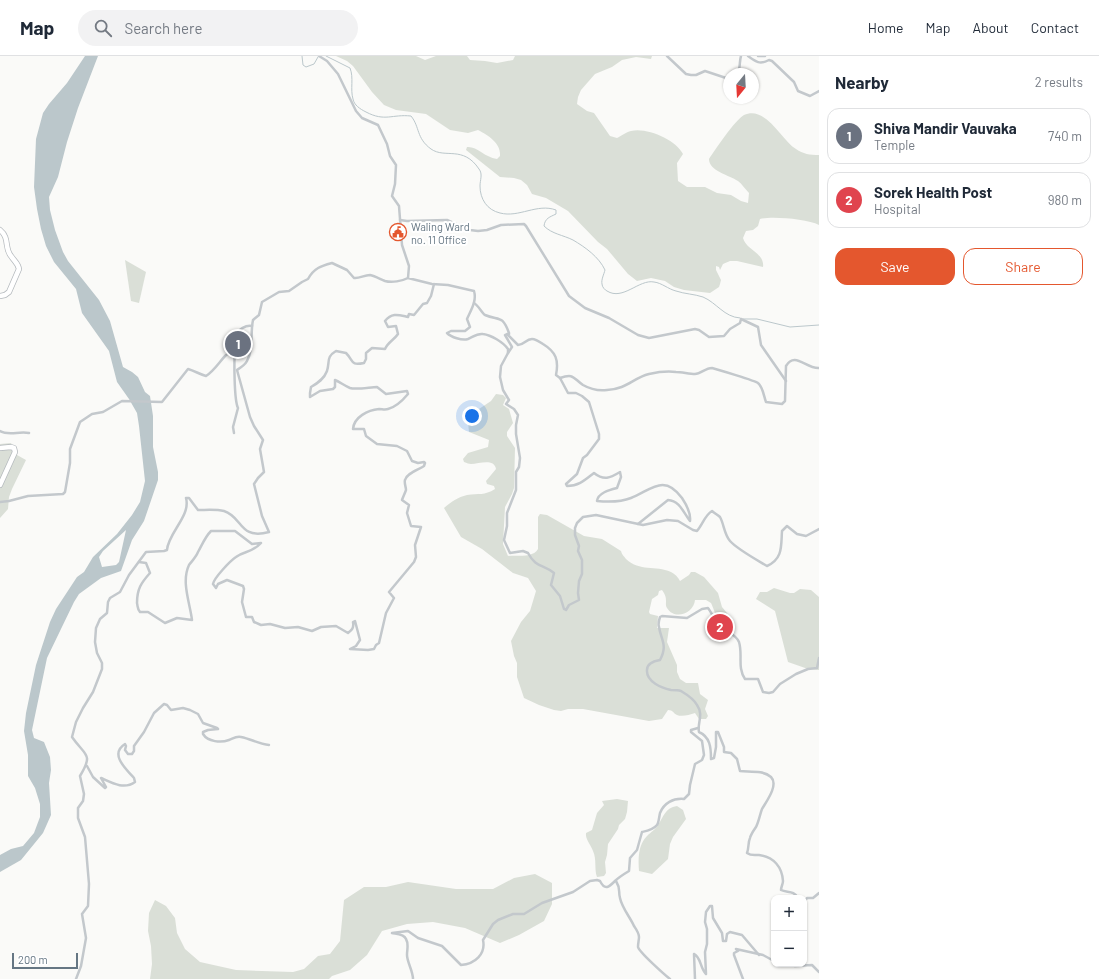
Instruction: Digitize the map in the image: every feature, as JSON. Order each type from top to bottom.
[{"type":"highway","points":[[0,230],[5,236],[8,252],[17,264],[19,270],[8,292],[5,295],[0,296]]},
{"type":"highway","points":[[0,448],[11,447],[15,450],[14,456],[0,485]]},
{"type":"street","points":[[319,56],[327,61],[338,74],[356,111],[362,118],[378,125],[387,144],[390,156],[396,165],[395,184],[392,196],[399,206],[402,245],[409,266],[408,278]]},
{"type":"street","points":[[668,56],[686,74],[696,75],[705,71],[723,77]]},
{"type":"street","points":[[740,68],[741,56]]},
{"type":"street","points":[[748,56],[757,62],[762,63],[769,60],[775,63],[794,82],[798,91],[801,93],[810,96],[819,92]]},
{"type":"street","points":[[758,56],[765,56]]},
{"type":"street","points":[[400,220],[447,220],[458,226],[461,225],[470,230],[478,231],[487,230],[501,225],[524,224],[569,296],[585,308],[610,318],[638,335],[649,338],[695,329],[699,330],[708,337],[724,336],[740,323],[741,319],[758,327],[761,346],[786,381]]},
{"type":"street","points":[[269,745],[261,744],[243,737],[235,737],[222,742],[214,741],[205,737],[203,732],[218,729],[217,728],[203,723],[198,714],[190,710],[183,708],[171,710],[164,704],[154,713],[144,732],[134,746],[132,754],[128,754],[125,750],[125,744],[121,747],[118,754],[119,761],[134,778],[135,782],[130,785],[122,786],[101,778],[106,787],[105,788],[93,777],[87,766],[85,752],[72,737],[76,722],[93,692],[102,669],[102,663],[97,653],[95,642],[96,628],[100,619],[107,613],[110,598],[120,592],[129,575],[146,552],[167,550],[168,543],[179,526],[187,503],[186,498],[189,498],[198,510],[223,511],[232,516],[249,532],[260,534],[269,532],[262,516],[254,484],[264,472],[260,449],[264,440],[254,426],[250,417],[237,370],[246,362],[252,338],[253,320],[259,315],[262,302],[279,292],[288,290],[308,279],[318,267],[332,263],[347,270],[354,278],[364,275],[387,282],[401,281],[408,278],[434,284],[448,285],[474,291],[475,295],[474,303],[467,319],[470,327],[465,331],[447,332],[449,335],[467,339],[476,334],[483,334],[502,343],[508,349],[508,352]]},
{"type":"street","points":[[139,562],[146,564],[150,573],[141,584],[137,595],[138,610],[140,612],[148,612],[165,623],[177,618],[192,620],[186,588],[186,575],[189,565],[211,531],[235,531],[252,544],[261,543],[250,552],[236,556],[216,578],[213,584],[216,588],[218,584],[227,580],[243,586],[242,602],[246,617],[252,617],[254,622],[261,625],[270,624],[285,628],[298,626],[312,631],[321,627],[336,626],[348,633],[354,627],[355,622],[360,640],[356,646],[350,649],[374,649],[379,643],[386,613],[394,598],[389,592],[414,562],[416,557],[415,545],[422,526],[412,526],[407,513],[409,505],[402,500],[402,498],[406,490],[406,477],[424,466],[425,463],[412,461],[407,451],[397,446],[377,444],[366,436],[366,430],[364,429],[353,429],[355,421],[361,415],[380,409],[387,410],[393,407],[408,394],[407,391],[386,394],[377,387],[368,389],[360,387],[351,388],[335,380],[335,387],[333,389],[320,391],[310,397],[310,393],[312,387],[319,383],[323,378],[327,370],[329,358],[336,351],[346,353],[355,365],[364,363],[366,353],[372,348],[385,348],[387,344],[398,334],[396,326],[388,327],[385,321],[395,314],[408,317],[409,314],[414,315],[423,304],[427,303],[431,296],[434,284]]},
{"type":"street","points":[[474,303],[484,314],[500,319],[506,325],[510,338],[518,345],[522,345],[527,340],[532,339],[551,349],[558,364],[556,375],[560,378],[568,393],[576,393],[588,402],[600,434],[597,443],[588,456],[583,458],[577,474],[566,484],[567,486],[574,486],[582,483],[594,473],[600,477],[606,478],[620,472],[621,477],[617,488],[600,494],[597,501],[625,500],[652,487],[666,485],[675,489],[686,505],[691,518],[690,521],[678,503],[673,500],[668,500],[637,524]]},
{"type":"street","points":[[234,433],[233,427],[238,408],[236,403],[234,364],[237,335],[239,331],[249,325],[252,326]]},
{"type":"street","points":[[509,334],[504,335],[512,347],[501,366],[500,377],[503,390],[510,400],[506,404],[514,409],[518,415],[516,425],[516,444],[520,458],[519,467],[516,472],[516,490],[507,513],[507,526],[504,540],[510,553],[523,551],[528,553],[530,559],[536,564],[554,573],[551,585],[560,596],[564,610],[566,610],[569,605],[579,600],[579,581],[582,574],[582,568],[581,556],[578,551],[579,546],[575,536],[575,528],[577,523],[583,517],[596,515],[643,525],[667,520],[678,521],[693,530],[697,530],[702,526],[708,513],[712,511],[719,517],[730,541],[754,559],[767,566],[773,564],[779,556],[782,546],[782,531],[787,526],[797,534],[806,536],[819,529]]},
{"type":"street","points":[[0,502],[28,496],[62,494],[66,492],[70,449],[80,422],[92,414],[103,412],[122,401],[162,402],[188,369],[197,374],[206,376],[235,349]]},
{"type":"street","points":[[560,378],[571,376],[576,378],[583,385],[592,389],[605,390],[624,387],[647,374],[656,372],[696,374],[708,368],[754,380],[759,383],[766,402],[782,404],[785,401],[786,366],[788,362],[794,360],[801,361],[809,367],[819,368]]},
{"type":"street","points":[[0,431],[5,434],[19,432],[29,433]]},
{"type":"street","points":[[796,895],[791,892],[781,890],[783,881],[782,875],[776,862],[771,858],[750,855],[747,853],[750,838],[757,826],[763,808],[770,795],[773,781],[765,774],[740,771],[737,759],[731,753],[724,752],[724,747],[718,732],[716,732],[714,758],[711,759],[708,739],[705,735],[699,732],[698,728],[701,718],[697,705],[690,697],[679,690],[671,690],[656,684],[650,679],[647,671],[648,665],[654,661],[660,660],[662,655],[664,645],[658,626],[660,617],[687,618],[702,609],[708,608],[720,626],[728,630],[738,640],[740,648],[739,663],[743,676],[745,679],[758,679],[763,692],[773,692],[780,684],[796,674],[808,669],[817,668],[819,658]]},
{"type":"street","points":[[413,979],[412,969],[406,956],[408,948],[406,939],[403,936],[392,933],[408,931],[418,938],[442,946],[461,965],[470,964],[476,961],[484,946],[483,940],[493,924],[498,920],[513,914],[524,914],[542,903],[573,892],[590,881],[597,880],[600,881],[605,887],[610,887],[629,871],[630,858],[637,850],[642,832],[653,829],[658,824],[661,810],[668,802],[684,799],[689,794],[695,764],[702,760],[704,755],[702,741],[691,732],[691,730],[698,728]]},
{"type":"street","points":[[76,979],[81,966],[86,938],[82,914],[88,906],[89,884],[85,837],[78,818],[78,808],[83,801],[84,794],[80,776],[87,766]]},
{"type":"street","points":[[616,881],[619,886],[619,897],[622,904],[638,932],[638,946],[640,950],[648,957],[651,963],[658,967],[670,979]]},
{"type":"street","points":[[807,898],[813,898],[819,893]]},
{"type":"street","points":[[695,979],[694,954],[698,956],[703,971],[706,974],[705,952],[707,944],[707,929],[704,922],[706,912],[710,906],[712,906],[712,915],[722,933],[723,941],[726,941],[727,934],[730,932],[738,933],[742,935],[759,955]]},
{"type":"street","points":[[743,979],[734,953],[738,951],[736,949],[766,956],[771,959]]},
{"type":"street","points":[[807,965],[812,965],[819,972]]},
{"type":"shaded area","points":[[85,56],[98,56],[78,108],[58,177],[49,197],[50,210],[63,252],[68,261],[99,300],[110,321],[123,367],[138,377],[145,392],[150,396],[153,416],[153,447],[158,480],[144,521],[132,540],[121,571],[101,578],[79,594],[47,658],[32,730],[34,738],[44,742],[50,757],[51,770],[49,783],[51,815],[43,833],[21,860],[0,872],[0,855],[11,849],[23,846],[34,833],[40,817],[40,804],[35,788],[28,776],[28,755],[24,731],[26,713],[36,665],[50,622],[56,609],[77,577],[84,572],[93,557],[117,534],[132,515],[140,502],[145,481],[137,413],[117,382],[109,351],[82,313],[76,289],[54,262],[46,246],[37,209],[34,187],[36,139],[43,113],[67,83]],"holes":[[[126,530],[119,562],[116,565],[102,567],[99,557],[103,551]]]},
{"type":"shaded area","points":[[336,56],[416,56],[425,60],[436,56],[467,56],[470,60],[497,63],[513,60],[515,56],[652,56],[651,59],[636,57],[622,60],[612,67],[595,74],[581,90],[577,104],[587,111],[594,113],[610,136],[617,138],[625,133],[638,130],[653,133],[674,144],[683,154],[677,163],[678,181],[687,187],[705,187],[717,193],[731,195],[748,203],[749,193],[742,185],[738,181],[712,167],[709,159],[740,118],[744,115],[752,113],[759,115],[773,125],[790,145],[796,149],[807,154],[819,155],[819,225],[806,221],[790,219],[760,219],[758,226],[753,230],[746,231],[743,238],[748,246],[761,258],[763,267],[737,261],[730,261],[723,264],[720,270],[719,267],[716,266],[716,270],[721,280],[719,287],[710,293],[684,290],[674,287],[665,281],[651,278],[637,281],[628,274],[607,249],[598,242],[568,211],[546,198],[532,194],[527,185],[521,180],[500,177],[466,150],[467,147],[471,147],[497,159],[500,156],[499,147],[490,137],[478,130],[468,133],[450,130],[426,114],[396,110],[384,105],[372,92],[353,66],[347,61]]},
{"type":"shaded area","points":[[125,260],[146,272],[139,303],[131,301]]},
{"type":"shaded area","points":[[496,394],[503,395],[506,398],[503,405],[509,409],[513,423],[507,432],[507,436],[515,448],[514,488],[505,507],[503,544],[508,556],[525,556],[536,552],[538,549],[538,517],[540,514],[547,515],[584,536],[602,539],[621,551],[626,559],[637,566],[671,572],[680,581],[691,572],[695,572],[704,577],[718,593],[722,607],[727,613],[729,625],[722,623],[719,620],[711,603],[706,600],[695,600],[691,609],[684,614],[679,615],[670,612],[666,606],[666,599],[662,590],[659,591],[658,595],[652,599],[649,612],[650,614],[658,616],[657,628],[669,628],[667,642],[677,665],[677,672],[680,679],[686,683],[698,683],[700,694],[708,700],[705,709],[708,716],[706,719],[699,719],[695,713],[681,716],[668,710],[662,719],[649,721],[583,709],[568,709],[561,711],[539,705],[524,698],[517,677],[517,663],[511,641],[521,622],[530,611],[536,591],[528,578],[513,573],[482,549],[461,537],[444,508],[461,497],[484,493],[495,489],[494,486],[487,484],[486,481],[496,469],[495,466],[486,462],[469,464],[464,462],[463,459],[468,453],[488,447],[489,440],[469,432],[468,422],[470,415],[491,401]]},
{"type":"shaded area","points":[[11,443],[17,455],[26,460],[9,497],[8,509],[0,518],[0,444]]},
{"type":"shaded area","points":[[774,588],[790,593],[794,593],[800,589],[811,590],[819,597],[819,670],[808,669],[788,662],[775,611],[756,599],[760,592],[767,592]]},
{"type":"shaded area","points":[[617,799],[628,801],[627,812],[625,819],[619,825],[608,844],[605,862],[606,873],[604,876],[597,877],[594,854],[587,840],[586,833],[592,830],[597,813],[604,805],[602,801]]},
{"type":"shaded area","points":[[677,806],[683,810],[686,819],[673,837],[670,844],[668,859],[652,874],[639,871],[639,852],[644,840],[655,829],[667,811]]},
{"type":"shaded area","points":[[535,874],[552,883],[552,904],[544,921],[519,935],[500,943],[465,928],[433,922],[407,924],[382,931],[367,955],[350,970],[332,976],[329,979],[150,979],[152,964],[148,931],[149,913],[155,900],[166,906],[175,918],[177,933],[185,949],[200,962],[236,970],[293,972],[304,969],[318,956],[330,954],[340,941],[344,900],[364,887],[386,887],[408,882],[456,889],[493,889],[514,878]]},
{"type":"waterway","points":[[302,56],[303,65],[306,67],[314,64],[318,57]]},
{"type":"waterway","points":[[326,56],[350,68],[352,76],[353,99],[360,108],[378,117],[411,116],[416,124],[420,137],[431,149],[436,152],[467,157],[473,162],[481,173],[481,195],[488,207],[495,212],[514,214],[542,208],[556,210],[556,214],[547,219],[544,226],[554,233],[573,240],[587,249],[595,257],[605,270],[602,285],[606,291],[613,293],[625,292],[648,282],[654,282],[676,291],[703,297],[729,315],[740,318]]},
{"type":"waterway","points":[[743,319],[757,319],[790,327],[819,325]]},
{"type":"place","name":"Waling Ward no. 11 Office","points":[[398,232]]},
{"type":"place","name":"Shiva Mandir Vauvaka","points":[[238,344]]},
{"type":"place","name":"Sorek Health Post","points":[[720,627]]}]
